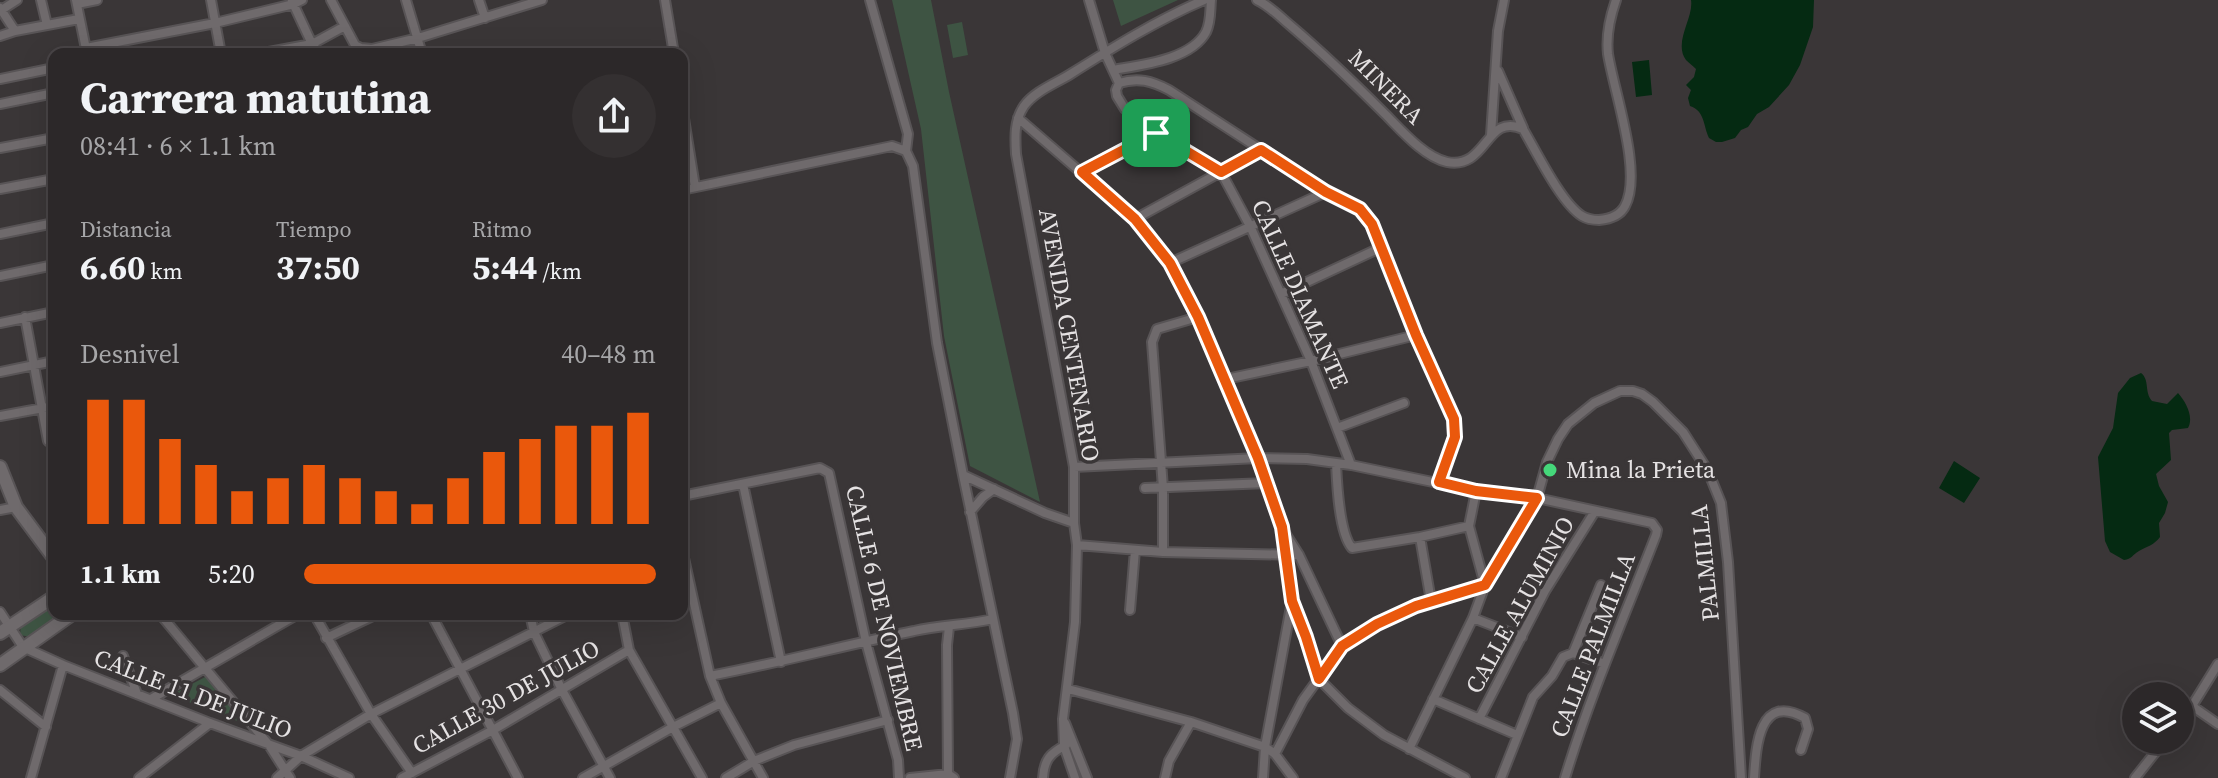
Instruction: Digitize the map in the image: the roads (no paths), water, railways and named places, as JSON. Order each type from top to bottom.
[{"type":"street","points":[[15,31],[0,10],[17,0]]},
{"type":"street","points":[[41,0],[47,25]]},
{"type":"street","points":[[85,48],[77,2],[97,0]]},
{"type":"street","points":[[211,0],[220,48]]},
{"type":"street","points":[[331,0],[355,45],[361,48]]},
{"type":"street","points":[[406,0],[420,48]]},
{"type":"street","points":[[479,0],[485,18]]},
{"type":"street","points":[[376,48],[542,0]]},
{"type":"street","points":[[665,0],[673,48]]},
{"type":"street","points":[[870,0],[908,134],[906,151],[913,166],[937,343],[1013,713],[1017,739],[1010,778]]},
{"type":"street","points":[[1089,0],[1105,53],[1119,83],[1116,90],[1120,103],[1156,133],[1221,172]]},
{"type":"street","points":[[1204,0],[1034,95],[1024,105],[1018,118],[1135,219],[1170,263],[1226,379],[1267,483],[1282,527],[1292,601],[1319,679],[1369,724],[1448,774],[1465,778]]},
{"type":"street","points":[[1113,70],[1162,60],[1195,45],[1207,29],[1211,0]]},
{"type":"street","name":"MINERA","points":[[1257,0],[1332,61],[1417,146],[1447,162],[1468,160],[1477,154],[1491,135]]},
{"type":"street","points":[[1491,135],[1498,31],[1504,0]]},
{"type":"street","points":[[1497,69],[1523,129],[1578,214],[1596,220],[1616,216],[1629,198],[1631,175],[1608,53],[1607,38],[1616,0]]},
{"type":"street","points":[[100,48],[215,23],[296,1],[315,48]]},
{"type":"street","points":[[0,36],[79,19]]},
{"type":"street","points":[[290,48],[312,44],[345,26]]},
{"type":"street","points":[[0,79],[48,69]]},
{"type":"street","points":[[1119,83],[1138,79],[1159,85],[1326,192],[1360,209],[1372,224],[1416,335],[1454,419],[1455,437],[1439,482]]},
{"type":"street","points":[[0,104],[48,94]]},
{"type":"street","name":"AVENIDA CENTENARIO","points":[[1018,118],[1014,133],[1016,154],[1074,467],[1077,545],[1075,622],[1063,719],[1064,746],[1075,778]]},
{"type":"street","points":[[1491,135],[1507,126],[1523,129]]},
{"type":"street","points":[[1082,172],[1156,133]]},
{"type":"street","points":[[0,148],[48,139]]},
{"type":"street","points":[[688,143],[695,187]]},
{"type":"street","points":[[688,189],[892,146],[906,151]]},
{"type":"street","points":[[1135,219],[1261,150]]},
{"type":"street","name":"CALLE DIAMANTE","points":[[1221,172],[1250,226],[1311,361],[1351,465]]},
{"type":"street","points":[[0,189],[48,180]]},
{"type":"street","points":[[1170,263],[1326,192]]},
{"type":"street","points":[[0,234],[48,224]]},
{"type":"street","points":[[1281,294],[1382,247]]},
{"type":"street","points":[[0,276],[48,266]]},
{"type":"street","points":[[0,323],[48,313]]},
{"type":"street","points":[[25,317],[48,431]]},
{"type":"street","points":[[1163,552],[1163,488],[1152,342],[1157,329],[1198,317]]},
{"type":"street","points":[[1226,379],[1416,335]]},
{"type":"street","points":[[0,372],[48,362]]},
{"type":"street","name":"PALMILLA","points":[[1537,498],[1547,462],[1568,424],[1594,403],[1620,391],[1642,394],[1683,432],[1718,490],[1724,516],[1741,778]]},
{"type":"street","points":[[1337,428],[1404,403]]},
{"type":"street","points":[[0,416],[48,407]]},
{"type":"street","points":[[1074,467],[1258,458],[1307,459],[1476,491],[1537,498],[1595,511]]},
{"type":"street","points":[[1336,463],[1346,540],[1355,549],[1469,526]]},
{"type":"street","points":[[0,467],[16,507],[48,550]]},
{"type":"street","name":"CALLE 6 DE NOVIEMBRE","points":[[743,484],[820,468],[829,473],[866,642],[898,760],[899,778]]},
{"type":"street","points":[[963,475],[1074,523]]},
{"type":"street","points":[[1145,488],[1267,483]]},
{"type":"street","points":[[688,495],[743,484],[781,662]]},
{"type":"street","points":[[970,512],[994,489]]},
{"type":"street","points":[[1476,491],[1469,526],[1485,585]]},
{"type":"street","points":[[1409,749],[1473,618],[1485,585],[1537,498]]},
{"type":"street","points":[[0,510],[16,507]]},
{"type":"street","name":"CALLE PALMILLA","points":[[1565,778],[1605,664],[1656,535],[1655,527],[1647,521],[1595,511]]},
{"type":"street","name":"CALLE ALUMINIO","points":[[1479,719],[1545,591],[1595,511]]},
{"type":"street","points":[[1282,527],[1299,555],[1342,646]]},
{"type":"street","points":[[1420,537],[1431,601]]},
{"type":"street","points":[[1077,545],[1163,552],[1299,555]]},
{"type":"street","points":[[1130,610],[1135,550]]},
{"type":"street","points":[[688,576],[710,676],[721,703],[763,778]]},
{"type":"street","points":[[1275,754],[1296,711],[1342,646],[1386,620],[1431,601],[1485,585]]},
{"type":"street","points":[[1573,653],[1601,585]]},
{"type":"street","points":[[5,629],[48,601]]},
{"type":"street","points":[[1263,778],[1265,747],[1292,601]]},
{"type":"street","points":[[0,612],[5,629],[23,647]]},
{"type":"street","points":[[1473,618],[1522,637]]},
{"type":"street","points":[[710,676],[916,630],[993,619]]},
{"type":"street","points":[[0,665],[63,620]]},
{"type":"street","points":[[165,620],[269,745],[288,775]]},
{"type":"street","points":[[171,620],[171,627]]},
{"type":"street","points":[[151,699],[288,620]]},
{"type":"street","points":[[317,620],[371,714],[412,773]]},
{"type":"street","points":[[326,638],[364,620]]},
{"type":"street","points":[[434,620],[518,778]]},
{"type":"street","points":[[531,620],[562,690],[610,778]]},
{"type":"street","points":[[277,778],[288,775],[301,756],[371,714],[557,620]]},
{"type":"street","points":[[623,620],[629,650],[702,778]]},
{"type":"street","points":[[910,778],[951,776],[949,627]]},
{"type":"street","name":"CALLE 11 DE JULIO","points":[[23,647],[210,723],[301,756],[349,778]]},
{"type":"street","name":"CALLE 30 DE JULIO","points":[[402,778],[493,730],[629,650]]},
{"type":"street","points":[[1501,778],[1533,697],[1552,676],[1563,657],[1573,653],[1605,664]]},
{"type":"street","points":[[123,656],[137,694]]},
{"type":"street","points":[[2194,703],[2218,664]]},
{"type":"street","points":[[31,778],[63,665]]},
{"type":"street","points":[[1068,689],[1191,722],[1265,747],[1275,754],[1293,778]]},
{"type":"street","points":[[0,690],[46,727]]},
{"type":"street","points":[[1433,699],[1517,735]]},
{"type":"street","points":[[583,778],[721,703]]},
{"type":"street","points":[[2194,707],[2218,724]]},
{"type":"street","points":[[1754,778],[1762,729],[1773,712],[1783,710],[1805,718],[1808,729],[1801,750]]},
{"type":"street","points":[[1063,719],[1087,778]]},
{"type":"street","points":[[726,778],[754,761],[794,745],[888,720]]},
{"type":"street","points":[[1165,778],[1169,761],[1191,722]]},
{"type":"street","points":[[139,778],[210,723]]},
{"type":"street","points":[[1043,778],[1048,756],[1074,742]]},
{"type":"street","points":[[2135,778],[2154,754]]},
{"type":"street","points":[[1070,765],[1081,760]]},
{"type":"place","name":"Mina la Prieta","points":[[1550,470]]}]
